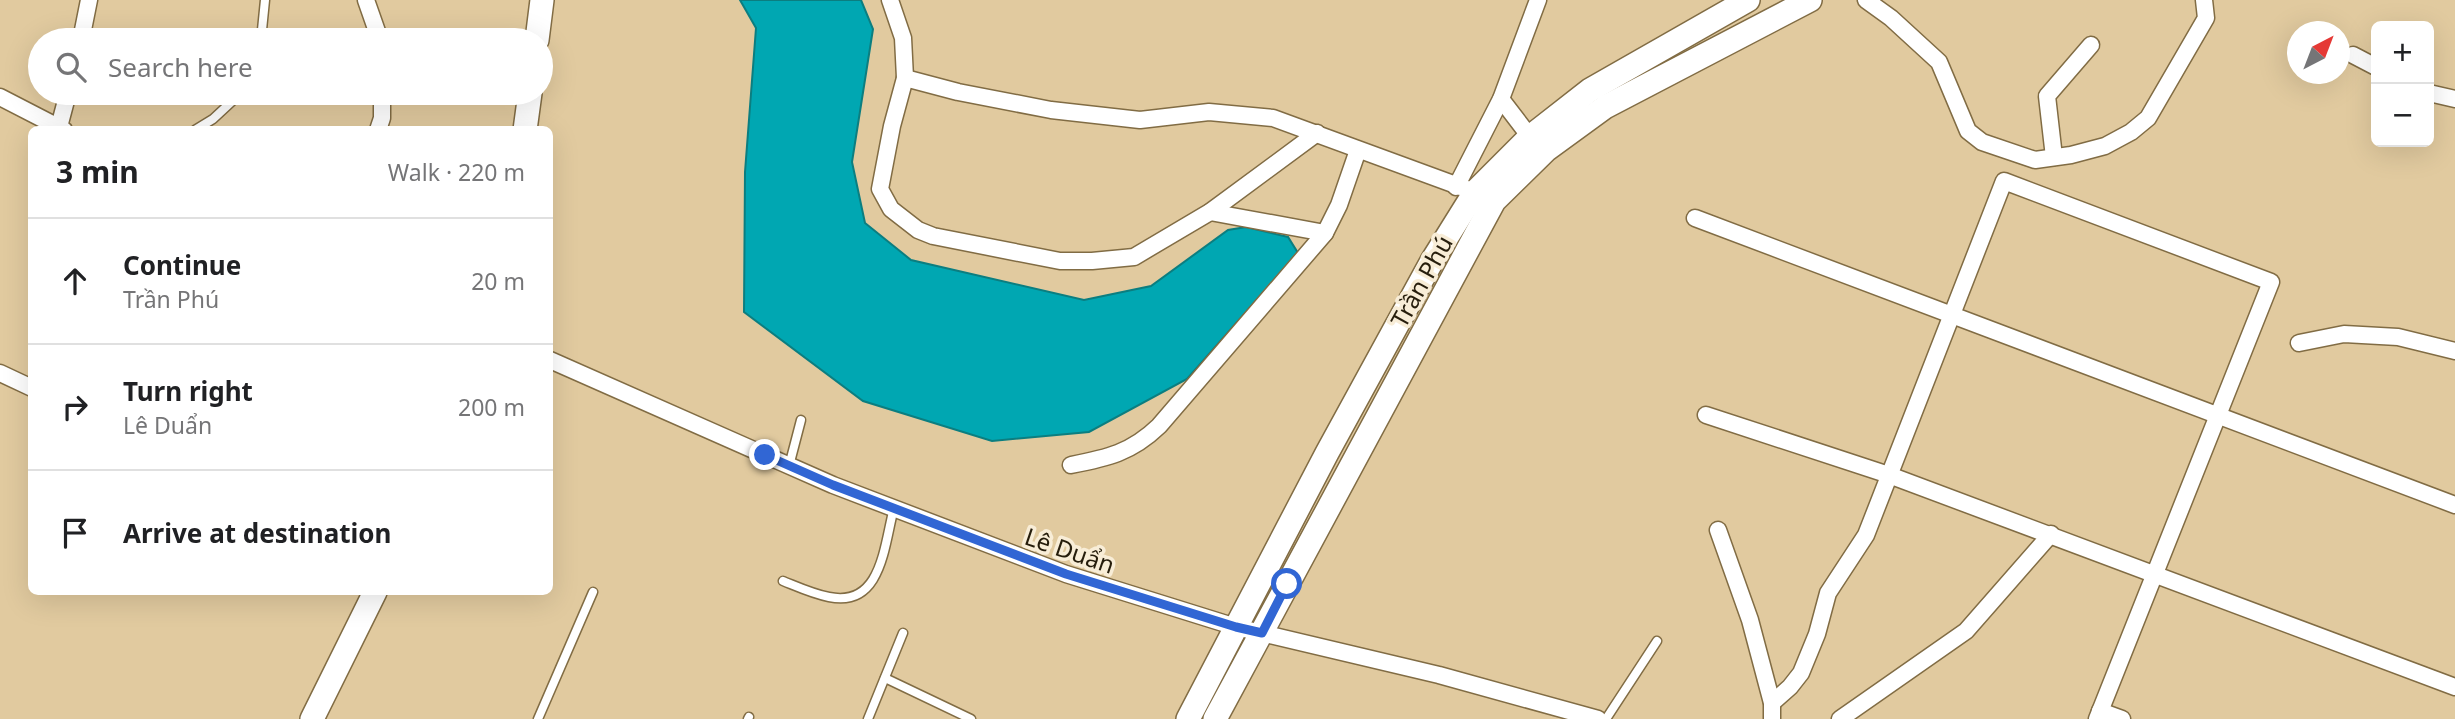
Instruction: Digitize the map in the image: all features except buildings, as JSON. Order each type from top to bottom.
[{"type":"main road","points":[[538,28],[542,0]]},
{"type":"main road","name":"Trần Phú","points":[[1188,719],[1425,273],[1475,193],[1538,144],[1590,90],[1748,0]]},
{"type":"main road","name":"Trần Phú","points":[[1538,144],[1810,0]]},
{"type":"main road","points":[[526,126],[528,105]]},
{"type":"main road","name":"Trần Phú","points":[[1215,719],[1262,633],[1475,193]]},
{"type":"main road","points":[[315,718],[374,595]]},
{"type":"street","points":[[83,28],[89,0]]},
{"type":"street","points":[[366,0],[376,28]]},
{"type":"street","points":[[890,0],[903,38],[905,78],[892,126],[880,189],[891,209],[918,230],[933,236],[1060,261],[1134,257],[1210,212],[1317,133]]},
{"type":"street","name":"Trần Phú","points":[[1475,193],[1501,99],[1538,0]]},
{"type":"street","points":[[1866,0],[1891,18],[1939,62],[1964,125],[1974,135],[1982,142],[2035,160],[2071,155],[2105,146],[2131,132],[2148,118],[2206,18],[2204,0]]},
{"type":"street","points":[[2054,157],[2047,96],[2091,45]]},
{"type":"street","points":[[2353,55],[2371,64]]},
{"type":"street","points":[[905,78],[958,92],[1051,110],[1140,120],[1184,113],[1234,113],[1273,118],[1475,193]]},
{"type":"street","points":[[2434,94],[2455,99]]},
{"type":"street","points":[[0,97],[59,126]]},
{"type":"street","points":[[1501,99],[1538,144]]},
{"type":"street","points":[[65,126],[67,105]]},
{"type":"street","points":[[379,126],[383,118],[382,105]]},
{"type":"street","points":[[1071,465],[1113,456],[1149,436],[1313,250],[1339,205],[1358,150]]},
{"type":"street","points":[[1772,711],[1801,673],[1817,634],[1828,593],[1866,535],[2004,181],[2271,282],[2099,715],[2122,719]]},
{"type":"street","points":[[1210,212],[1325,233]]},
{"type":"street","points":[[1695,218],[2455,505]]},
{"type":"street","points":[[2299,343],[2344,334],[2398,337],[2455,351]]},
{"type":"street","name":"Lê Duẩn","points":[[553,361],[789,466],[1066,574],[1236,627],[1439,675],[1598,719]]},
{"type":"street","points":[[0,373],[28,386]]},
{"type":"street","points":[[1706,415],[1889,475],[2455,687]]},
{"type":"street","points":[[1718,530],[1750,620],[1772,711]]},
{"type":"street","points":[[1840,719],[1966,631],[2051,534]]},
{"type":"lane","points":[[262,28],[265,0]]},
{"type":"lane","points":[[202,126],[229,105]]},
{"type":"lane","points":[[789,466],[801,420]]},
{"type":"lane","points":[[783,581],[831,598],[849,598],[868,590],[877,573],[894,508]]},
{"type":"lane","points":[[538,719],[593,592]]},
{"type":"lane","points":[[868,719],[903,633]]},
{"type":"lane","points":[[1606,719],[1657,641]]},
{"type":"lane","points":[[885,678],[971,719]]},
{"type":"water","points":[[740,0],[861,0],[873,29],[852,162],[865,223],[911,260],[1084,300],[1151,286],[1228,230],[1246,227],[1288,237],[1298,253],[1187,379],[1089,432],[992,441],[863,401],[744,312],[745,172],[756,28]]},
{"type":"route","points":[[765,455],[833,485],[1066,574],[1236,627],[1262,633],[1287,584]]}]
